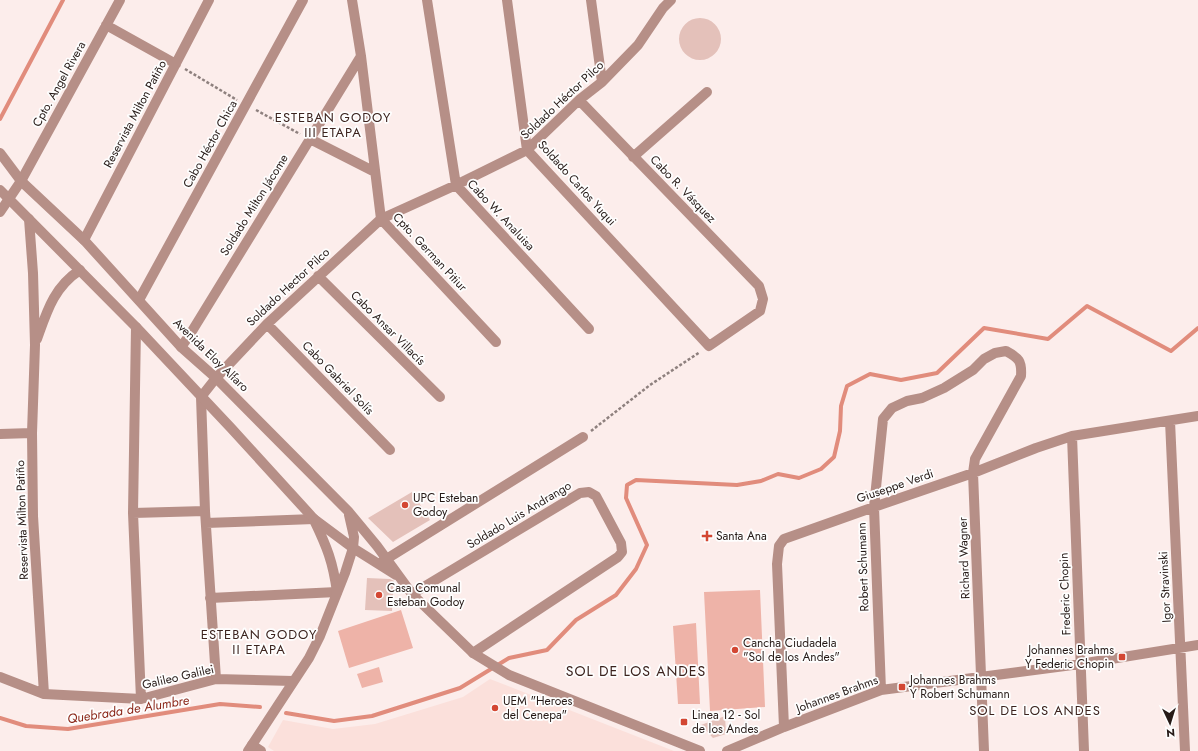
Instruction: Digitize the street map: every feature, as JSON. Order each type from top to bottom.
[{"type":"street","name":"Cpto. Angel Rivera","points":[[0,212],[21,181],[120,0]]},
{"type":"street","name":"Reservista Milton Patiño","points":[[84,240],[209,0]]},
{"type":"street","name":"Cabo Héctor Chica","points":[[139,300],[303,0]]},
{"type":"street","name":"Cpto. German Pitiur","points":[[352,0],[361,56],[382,219],[496,342]]},
{"type":"street","name":"Cabo W. Analuisa","points":[[427,0],[456,185],[589,329]]},
{"type":"street","name":"Soldado Carlos Yuqui","points":[[507,0],[527,150],[709,346]]},
{"type":"street","points":[[591,0],[602,82]]},
{"type":"street","name":"Soldado Héctor Pilco","points":[[382,219],[527,150],[579,100],[602,82],[638,45],[663,8],[671,0]]},
{"type":"street","points":[[106,25],[176,64]]},
{"type":"street","name":"Soldado Milton Jácome","points":[[181,347],[361,56]]},
{"type":"street","points":[[633,157],[707,92]]},
{"type":"street","name":"Cabo R. Vásquez","points":[[579,100],[759,286],[764,300],[760,311],[709,346]]},
{"type":"street","points":[[310,140],[376,172]]},
{"type":"street","name":"Avenida Eloy Alfaro","points":[[0,153],[21,181],[84,240],[181,347],[216,378],[348,511],[382,561],[401,578],[412,594],[473,653],[509,675],[700,751]]},
{"type":"street","name":"Avenida Eloy Alfaro","points":[[0,190],[136,327],[314,519],[353,548],[382,561]]},
{"type":"street","name":"Reservista Milton Patiño","points":[[29,219],[33,273],[35,345],[32,433],[33,516],[44,694]]},
{"type":"street","name":"Soldado Hector Pilco","points":[[201,397],[216,378],[267,324],[382,219]]},
{"type":"street","name":"Reservista Milton Patiño","points":[[35,345],[46,314],[56,293],[68,278],[80,270]]},
{"type":"street","name":"Cabo Ansar Villacís","points":[[318,276],[440,397]]},
{"type":"street","name":"Cabo Gabriel Solís","points":[[267,324],[390,450]]},
{"type":"street","points":[[136,327],[133,513],[141,699]]},
{"type":"street","name":"Robert Schumann","points":[[881,690],[874,506],[883,419],[892,408],[907,401],[922,398],[944,388],[973,370],[984,359],[995,353],[1006,351],[1018,358],[1022,367],[1021,376]]},
{"type":"street","name":"Richard Wagner","points":[[984,751],[974,472],[975,459],[1021,376]]},
{"type":"street","points":[[201,397],[205,511],[216,680]]},
{"type":"street","name":"Giuseppe Verdi","points":[[784,727],[777,564],[779,546],[784,539],[1072,436],[1198,416]]},
{"type":"street","name":"Igor Stravinski","points":[[1170,421],[1185,751]]},
{"type":"street","points":[[0,434],[32,433]]},
{"type":"street","name":"Frederic Chopin","points":[[1072,436],[1084,751]]},
{"type":"street","points":[[382,561],[583,437]]},
{"type":"street","name":"Soldado Luis Andrango","points":[[412,594],[580,493],[589,492],[596,496],[621,543],[622,552],[618,558],[473,653]]},
{"type":"street","points":[[133,513],[205,511]]},
{"type":"street","points":[[261,751],[250,748],[318,642],[345,572],[353,548],[354,537],[348,511]]},
{"type":"street","points":[[206,523],[314,519],[328,549],[332,562],[337,592]]},
{"type":"street","points":[[210,598],[337,592]]},
{"type":"street","name":"Johannes Brahms","points":[[726,751],[881,690],[1080,664],[1198,645]]},
{"type":"street","name":"Galileo Galilei","points":[[0,677],[44,694],[141,699],[216,680],[293,681]]},
{"type":"path","points":[[583,437],[650,385],[709,346]]},
{"type":"shaded area","name":"Cancha Ciudadela \"Sol de los Andes\"","points":[[760,590],[765,707],[710,711],[704,592]]},
{"type":"shaded area","points":[[401,610],[413,648],[349,668],[338,631]]},
{"type":"shaded area","points":[[696,623],[700,704],[678,704],[673,626]]},
{"type":"shaded area","points":[[379,667],[383,682],[362,688],[357,674]]},
{"type":"shaded area","name":"UEM \"Heroes del Cenepa\"","points":[[490,679],[674,751],[274,751],[268,747],[283,720],[333,729],[375,724],[463,697]]},
{"type":"building","points":[[700,18],[715,24],[721,39],[715,54],[700,60],[685,54],[679,39],[685,24]]},
{"type":"building","name":"UPC Esteban Godoy","points":[[412,492],[430,520],[393,542],[368,518]]},
{"type":"building","name":"Casa Comunal Esteban Godoy","points":[[367,578],[390,579],[394,581],[392,611],[365,610]]},
{"type":"building","points":[[725,716],[726,734],[713,738],[701,725]]},
{"type":"waterway","points":[[0,119],[63,0]]},
{"type":"waterway","points":[[286,713],[334,721],[372,716],[460,688],[509,658],[547,650],[576,620],[616,595],[636,569],[647,545],[626,498],[627,485],[636,480],[737,485],[761,481],[778,474],[799,478],[821,469],[834,457],[840,431],[841,406],[847,386],[870,374],[901,380],[937,373],[984,328],[1048,339],[1087,306],[1171,351],[1198,328]]},
{"type":"waterway","name":"Quebrada de Alumbre","points":[[0,718],[26,726],[68,729],[220,704],[260,707]]},
{"type":"place","name":"UPC Esteban Godoy","points":[[405,505]]},
{"type":"place","name":"Santa Ana","points":[[707,536]]},
{"type":"place","name":"Casa Comunal Esteban Godoy","points":[[379,595]]},
{"type":"place","name":"Cancha Ciudadela \"Sol de los Andes\"","points":[[735,650]]},
{"type":"place","name":"Johannes Brahms Y Federic Chopin","points":[[1122,657]]},
{"type":"place","name":"Johannes Brahms Y Robert Schumann","points":[[902,687]]},
{"type":"place","name":"UEM \"Heroes del Cenepa\"","points":[[495,708]]},
{"type":"place","name":"Linea 12 - Sol de los Andes","points":[[684,722]]},
{"type":"district","name":"ESTEBAN GODOY III ETAPA","points":[[333,124]]},
{"type":"district","name":"ESTEBAN GODOY II ETAPA","points":[[259,642]]},
{"type":"district","name":"SOL DE LOS ANDES","points":[[636,671]]},
{"type":"district","name":"SOL DE LOS ANDES","points":[[1035,710]]}]
